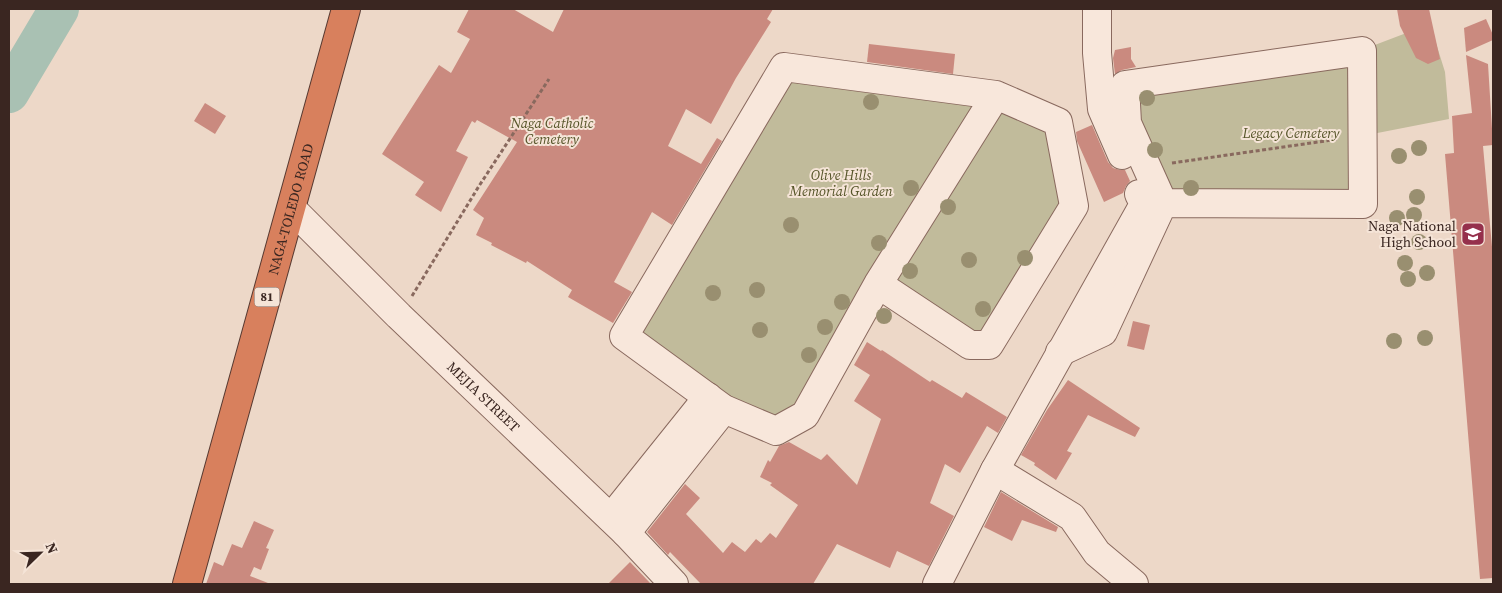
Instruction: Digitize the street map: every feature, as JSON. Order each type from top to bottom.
[{"type":"highway","name":"NAGA-TOLEDO ROAD","points":[[187,584],[346,9]]},
{"type":"street","points":[[937,584],[995,470],[1144,204],[1102,109],[1096,53],[1097,9]]},
{"type":"street","points":[[1060,352],[1102,332],[1163,204],[1127,123],[1125,85],[1362,51],[1363,204],[1163,204]]},
{"type":"street","points":[[878,284],[970,345],[988,345],[1074,206],[1058,122],[996,95],[784,67],[624,336],[716,403],[776,431],[805,415],[878,284],[996,95]]},
{"type":"street","name":"MEJIA STREET","points":[[292,209],[618,526],[674,584]]},
{"type":"street","points":[[618,526],[716,403]]},
{"type":"street","points":[[995,470],[1072,517],[1097,553],[1134,584]]},
{"type":"path","points":[[400,316],[479,186],[549,78]]},
{"type":"path","points":[[1147,167],[1362,136]]},
{"type":"green space","name":"Legacy Cemetery","points":[[1430,24],[1445,72],[1449,119],[1362,136],[1361,204],[1163,203],[1125,85],[1359,51]]},
{"type":"green space","name":"Olive Hills Memorial Garden","points":[[784,67],[1058,122],[1074,206],[989,345],[878,285],[805,415],[776,431],[624,336]]},
{"type":"building","name":"Naga Catholic Cemetery","points":[[469,9],[513,9],[553,32],[564,9],[773,9],[767,19],[771,22],[736,78],[711,124],[686,109],[668,146],[701,164],[717,138],[722,141],[672,225],[652,212],[614,282],[632,292],[613,323],[568,297],[572,290],[527,261],[526,263],[476,235],[484,218],[473,210],[517,142],[477,120],[475,123],[472,121],[456,151],[468,157],[441,212],[415,195],[424,182],[382,154],[439,65],[451,73],[470,39],[457,32]]},
{"type":"building","points":[[1397,9],[1429,9],[1440,59],[1428,64],[1416,58],[1400,26]]},
{"type":"building","points":[[1486,19],[1493,35],[1493,40],[1466,52],[1464,28]]},
{"type":"building","points":[[869,44],[955,54],[953,74],[867,62]]},
{"type":"building","points":[[1131,47],[1131,59],[1136,67],[1122,70],[1115,74],[1113,58],[1115,50]]},
{"type":"building","name":"Naga National High School","points":[[1466,55],[1488,64],[1493,145],[1483,146],[1493,258],[1493,578],[1480,579],[1445,154],[1454,153],[1452,116],[1472,113]]},
{"type":"building","points":[[205,103],[226,116],[215,134],[194,121]]},
{"type":"building","points":[[1092,125],[1108,162],[1113,168],[1125,170],[1130,181],[1123,193],[1104,202],[1077,141],[1076,132]]},
{"type":"building","points":[[1133,321],[1150,325],[1144,350],[1127,346]]},
{"type":"building","points":[[867,342],[930,382],[932,380],[962,398],[966,392],[1007,417],[998,433],[987,426],[960,473],[945,464],[930,503],[954,516],[929,566],[897,551],[890,568],[837,544],[813,584],[701,584],[670,552],[668,555],[647,532],[685,484],[700,498],[686,514],[723,553],[732,542],[745,552],[756,539],[761,543],[770,533],[776,538],[798,505],[770,485],[772,483],[760,477],[768,460],[770,462],[779,446],[789,442],[821,460],[827,454],[857,485],[881,419],[854,401],[870,375],[854,365]]},
{"type":"building","points":[[1068,380],[1140,428],[1135,437],[1088,415],[1067,451],[1072,453],[1056,480],[1034,465],[1035,463],[1021,455],[1047,410]]},
{"type":"building","points":[[1001,492],[1058,527],[1056,532],[1022,520],[1012,541],[984,527]]},
{"type":"building","points":[[254,521],[274,530],[266,548],[269,549],[261,570],[254,567],[250,576],[268,584],[206,584],[214,562],[223,566],[232,544],[242,548]]},
{"type":"building","points":[[630,562],[651,584],[608,584]]},
{"type":"waterway","points":[[9,93],[59,9]]},
{"type":"place","name":"Naga National High School","points":[[1473,234]]}]
